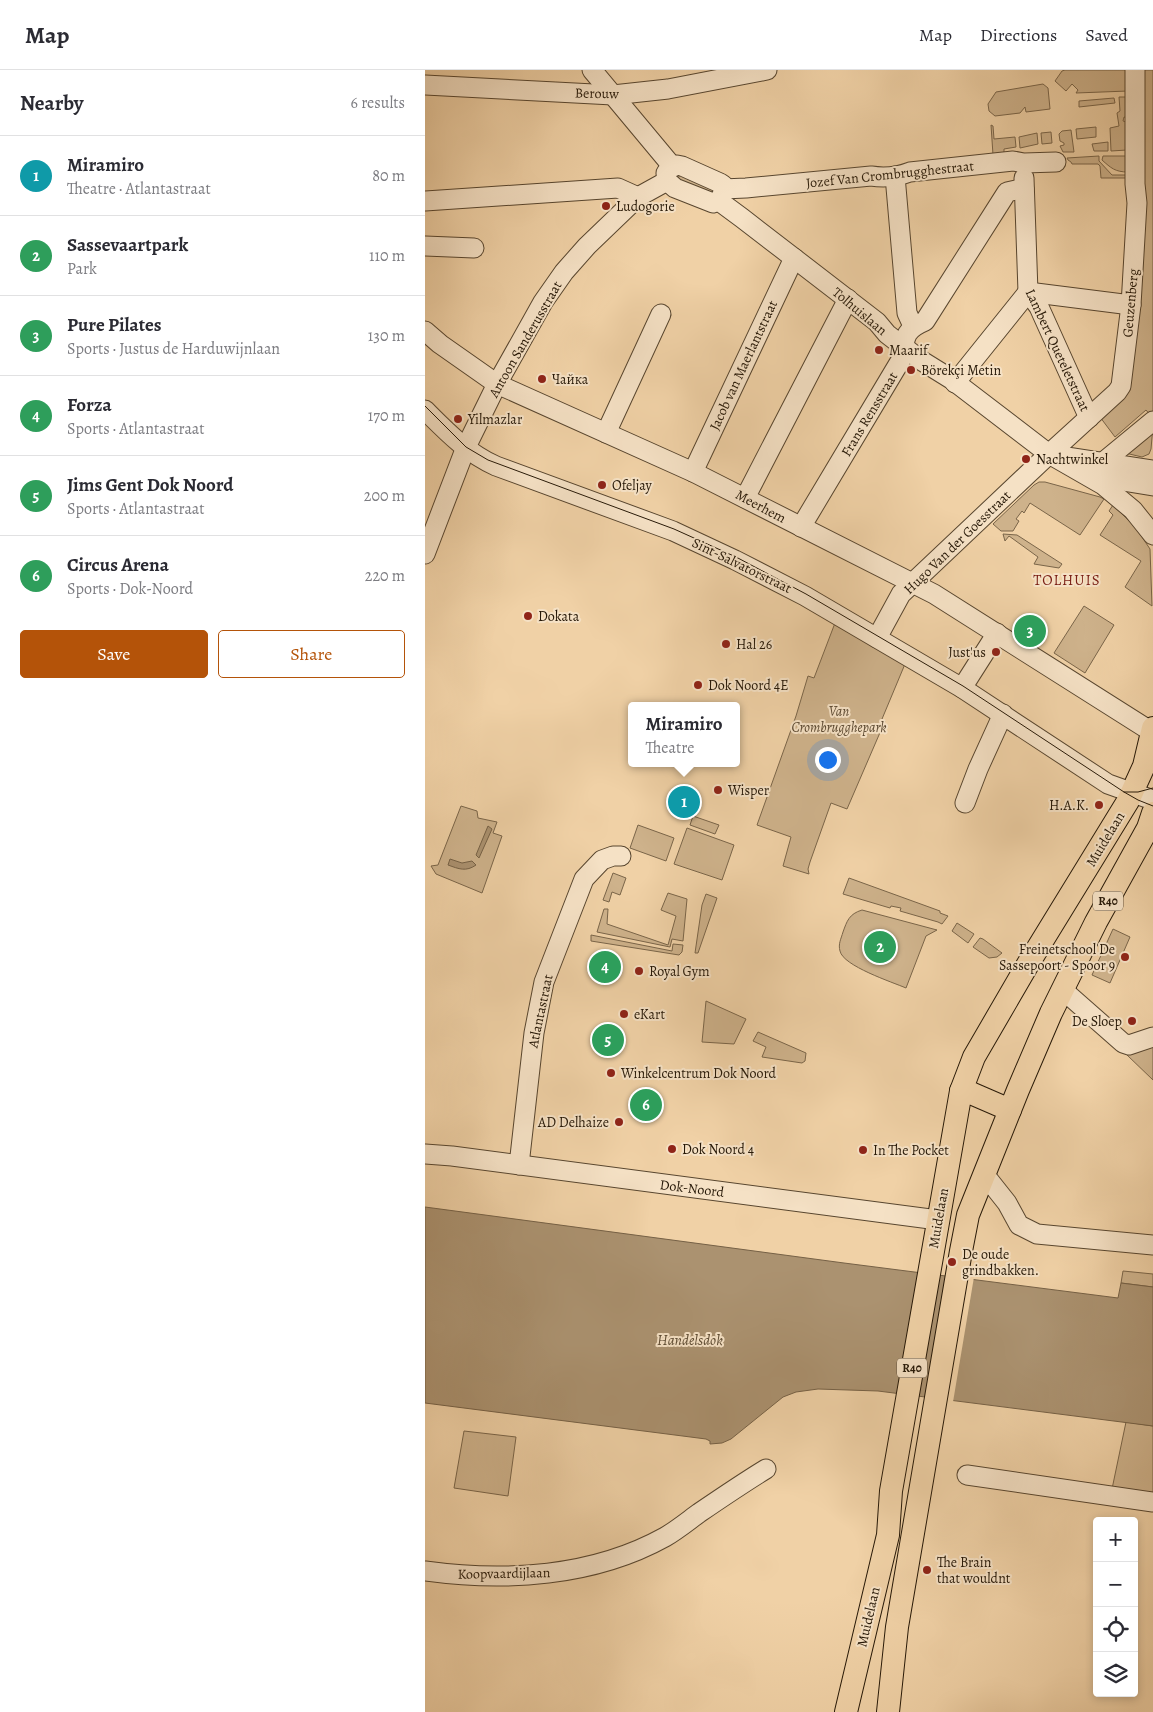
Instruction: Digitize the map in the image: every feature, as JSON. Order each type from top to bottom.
[{"type":"main road","name":"Muidelaan","points":[[846,1712],[888,1536],[891,1490],[961,1091],[978,1049],[1135,791],[1144,766],[1153,730]]},
{"type":"main road","name":"Muidelaan","points":[[888,1712],[897,1627],[968,1215],[1043,1030],[1096,922],[1148,828],[1153,813]]},
{"type":"main road","points":[[961,1091],[973,1094],[1010,1110]]},
{"type":"street","name":"Tolhuislaan","points":[[592,70],[613,95],[670,173],[675,188],[713,203],[721,195],[794,258],[877,322],[887,334],[922,361],[955,382],[1049,454],[1103,485],[1133,510],[1153,536]]},
{"type":"street","name":"Berouw","points":[[425,85],[613,95],[668,89],[767,70]]},
{"type":"street","name":"Geuzenberg","points":[[1121,386],[1131,305],[1137,203],[1135,184],[1135,70]]},
{"type":"street","name":"Jozef Van Crombrugghestraat","points":[[721,195],[746,188],[871,176],[881,178],[910,172],[998,163],[1056,162]]},
{"type":"street","name":"Lambert Queteletstraat","points":[[1023,163],[1028,292],[1039,307],[1089,418]]},
{"type":"street","name":"Antoon Sanderusstraat","points":[[425,554],[465,449],[497,384],[543,302],[564,272],[587,246],[638,197],[670,173]]},
{"type":"street","points":[[895,176],[907,313],[913,326]]},
{"type":"street","points":[[425,201],[618,188],[638,197]]},
{"type":"street","name":"Frans Rensstraat","points":[[801,527],[902,358],[905,337],[913,326],[925,321],[1007,192],[1025,189]]},
{"type":"street","points":[[425,246],[474,248]]},
{"type":"street","name":"Jacob van Maerlantstraat","points":[[693,472],[794,258]]},
{"type":"street","points":[[955,382],[1028,292],[1131,305]]},
{"type":"street","points":[[745,498],[848,300]]},
{"type":"street","points":[[606,433],[661,314]]},
{"type":"street","name":"Meerhem","points":[[425,331],[440,344],[497,384],[693,472],[934,594],[1153,730]]},
{"type":"street","name":"Hugo Van der Goesstraat","points":[[877,638],[901,594],[1117,392],[1121,386]]},
{"type":"street","name":"Sint-Salvatorstraat","points":[[425,410],[465,449],[476,456],[496,466],[664,528],[713,549],[805,596],[962,688],[1105,782],[1135,791],[1153,800]]},
{"type":"street","points":[[1102,463],[1153,421]]},
{"type":"street","points":[[1049,454],[1153,470]]},
{"type":"street","points":[[1086,476],[1153,486]]},
{"type":"street","points":[[962,688],[997,633]]},
{"type":"street","points":[[965,803],[1003,714]]},
{"type":"street","name":"Atlantastraat","points":[[519,1165],[534,1033],[544,982],[584,879],[602,860],[613,856],[621,856]]},
{"type":"street","points":[[1063,990],[1123,1043],[1129,1045],[1153,1037]]},
{"type":"street","name":"Dok-Noord","points":[[425,1150],[446,1155]]},
{"type":"street","name":"Dok-Noord","points":[[425,1154],[446,1155],[938,1220]]},
{"type":"street","points":[[984,1174],[1007,1203],[1019,1225],[1037,1234],[1153,1245]]},
{"type":"street","name":"Koopvaardijlaan","points":[[425,1571],[481,1575],[527,1575],[568,1570],[608,1561],[665,1536],[765,1468]]},
{"type":"street","points":[[967,1474],[1153,1502]]},
{"type":"green space","points":[[1128,70],[1128,91],[1076,93],[1078,90],[1072,84],[1066,91],[1055,81],[1062,71]]},
{"type":"green space","points":[[1143,70],[1153,70],[1153,415],[1152,417],[1146,410],[1115,437],[1100,417],[1122,395]]},
{"type":"green space","points":[[1043,84],[1048,88],[1050,109],[1026,112],[1025,107],[1020,113],[995,116],[989,111],[988,104],[996,92]]},
{"type":"green space","points":[[1119,97],[1128,97],[1128,118],[1124,117],[1123,121],[1127,122],[1127,150],[1111,151],[1110,128],[1119,126],[1117,113],[1120,111]]},
{"type":"green space","points":[[1114,98],[1115,103],[1079,107],[1079,101]]},
{"type":"green space","points":[[991,125],[993,126],[994,139],[1015,137],[1016,147],[1004,149],[1004,153],[993,155]]},
{"type":"green space","points":[[1096,127],[1096,137],[1077,139],[1076,129]]},
{"type":"green space","points":[[1071,130],[1074,152],[1063,152],[1060,146],[1064,145],[1064,143],[1060,141],[1059,134],[1062,131]]},
{"type":"green space","points":[[1051,132],[1052,143],[1042,144],[1041,133]]},
{"type":"green space","points":[[1037,133],[1038,144],[1020,148],[1019,137]]},
{"type":"green space","points":[[1108,142],[1108,151],[1094,151],[1092,144]]},
{"type":"green space","points":[[1099,156],[1099,161],[1112,175],[1128,175],[1128,178],[1101,178],[1100,166],[1098,164],[1072,164],[1067,158]]},
{"type":"green space","points":[[1103,156],[1127,156],[1128,172],[1111,167],[1102,160]]},
{"type":"green space","points":[[680,174],[718,186],[711,198],[678,179]]},
{"type":"green space","points":[[1153,426],[1149,454],[1142,457],[1121,452]]},
{"type":"green space","points":[[1039,482],[1045,482],[1104,499],[1080,535],[1030,503],[1024,513],[1022,511],[1016,519],[1019,521],[1013,531],[1001,531],[993,524]]},
{"type":"green space","points":[[1113,505],[1136,528],[1150,549],[1152,606],[1125,587],[1141,561],[1100,535],[1113,515],[1109,511]]},
{"type":"green space","points":[[1003,534],[1017,535],[1062,564],[1059,568],[1034,564],[1038,557],[1009,536],[1005,541]]},
{"type":"green space","points":[[1084,606],[1114,625],[1085,673],[1054,653]]},
{"type":"green space","name":"Van Crombrugghepark","points":[[835,623],[905,664],[882,719],[885,721],[847,809],[831,803],[810,862],[809,874],[783,866],[791,837],[757,825],[796,716],[808,676],[814,678]]},
{"type":"green space","points":[[461,806],[477,811],[478,818],[497,822],[493,833],[502,836],[482,893],[436,874],[431,866],[438,865]]},
{"type":"green space","points":[[693,816],[719,825],[715,834],[690,825]]},
{"type":"green space","points":[[638,825],[674,838],[666,861],[630,848]]},
{"type":"green space","points":[[687,828],[734,845],[722,880],[674,864]]},
{"type":"green space","points":[[613,873],[626,878],[620,895],[612,892],[609,902],[603,900]]},
{"type":"green space","points":[[849,878],[940,911],[940,913],[948,916],[942,924],[900,911],[901,908],[891,906],[890,908],[843,894]]},
{"type":"green space","points":[[668,893],[687,899],[683,941],[672,939],[670,947],[597,932],[604,909],[608,909],[607,924],[668,945],[676,916],[661,910]]},
{"type":"green space","points":[[706,894],[717,898],[698,953],[695,953],[702,905]]},
{"type":"green space","points":[[862,910],[937,930],[926,936],[906,988],[859,968],[843,957],[839,946],[846,924],[851,916]]},
{"type":"green space","points":[[957,923],[974,934],[968,943],[952,931]]},
{"type":"green space","points":[[1113,929],[1130,937],[1110,983],[1092,975]]},
{"type":"green space","points":[[591,935],[672,951],[673,944],[683,945],[682,952],[679,955],[591,941]]},
{"type":"green space","points":[[980,938],[1002,953],[997,957],[989,958],[973,947]]},
{"type":"green space","points":[[706,1001],[746,1019],[734,1044],[702,1042]]},
{"type":"green space","points":[[758,1032],[806,1053],[805,1061],[802,1063],[762,1057],[766,1047],[753,1041]]},
{"type":"green space","points":[[1153,1044],[1153,1080],[1127,1055]]},
{"type":"green space","points":[[1123,1271],[1153,1274],[1153,1287],[1121,1283]]},
{"type":"green space","points":[[1126,1422],[1153,1426],[1153,1494],[1112,1489]]},
{"type":"green space","points":[[464,1431],[516,1437],[508,1496],[454,1488]]},
{"type":"water","points":[[488,826],[492,829],[479,858],[476,855]]},
{"type":"water","points":[[450,859],[462,863],[472,861],[476,865],[469,869],[459,869],[448,865]]},
{"type":"water","name":"Handelsdok","points":[[425,1207],[1118,1298],[1121,1283],[1153,1287],[1153,1426],[878,1391],[818,1389],[796,1392],[783,1397],[731,1439],[722,1443],[710,1444],[710,1441],[706,1439],[425,1403]]},
{"type":"pier","points":[[946,1274],[974,1277],[953,1402],[925,1398]]},
{"type":"tram line","points":[[425,406],[466,447],[488,460],[674,529],[736,557],[806,594],[963,686],[1124,792],[1153,806]]},
{"type":"tram line","points":[[1124,792],[1138,792],[1153,788]]},
{"type":"place","name":"Ludogorie","points":[[606,206]]},
{"type":"place","name":"Maarif","points":[[879,350]]},
{"type":"place","name":"Börekçi Metin","points":[[911,370]]},
{"type":"place","name":"Чайка","points":[[542,379]]},
{"type":"place","name":"Yilmazlar","points":[[458,419]]},
{"type":"place","name":"Nachtwinkel","points":[[1026,459]]},
{"type":"place","name":"Ofeljay","points":[[602,485]]},
{"type":"place","name":"Dokata","points":[[528,616]]},
{"type":"place","name":"Pure Pilates","points":[[1030,631]]},
{"type":"place","name":"Hal 26","points":[[726,644]]},
{"type":"place","name":"Just'us","points":[[996,652]]},
{"type":"place","name":"Dok Noord 4E","points":[[698,685]]},
{"type":"place","name":"Wisper","points":[[718,790]]},
{"type":"place","name":"Miramiro","points":[[684,802]]},
{"type":"place","name":"H.A.K.","points":[[1099,805]]},
{"type":"place","name":"Sassevaartpark","points":[[880,947]]},
{"type":"place","name":"Freinetschool De Sassepoort - Spoor 9","points":[[1125,957]]},
{"type":"place","name":"Forza","points":[[605,967]]},
{"type":"place","name":"Royal Gym","points":[[639,971]]},
{"type":"place","name":"eKart","points":[[624,1014]]},
{"type":"place","name":"De Sloep","points":[[1132,1021]]},
{"type":"place","name":"Jims Gent Dok Noord","points":[[608,1040]]},
{"type":"place","name":"Winkelcentrum Dok Noord","points":[[611,1073]]},
{"type":"place","name":"Circus Arena","points":[[646,1105]]},
{"type":"place","name":"AD Delhaize","points":[[619,1122]]},
{"type":"place","name":"Dok Noord 4","points":[[672,1149]]},
{"type":"place","name":"In The Pocket","points":[[863,1150]]},
{"type":"place","name":"De oude grindbakken.","points":[[952,1262]]},
{"type":"place","name":"The Brain that wouldnt","points":[[927,1570]]},
{"type":"district","name":"TOLHUIS","points":[[1067,580]]}]
